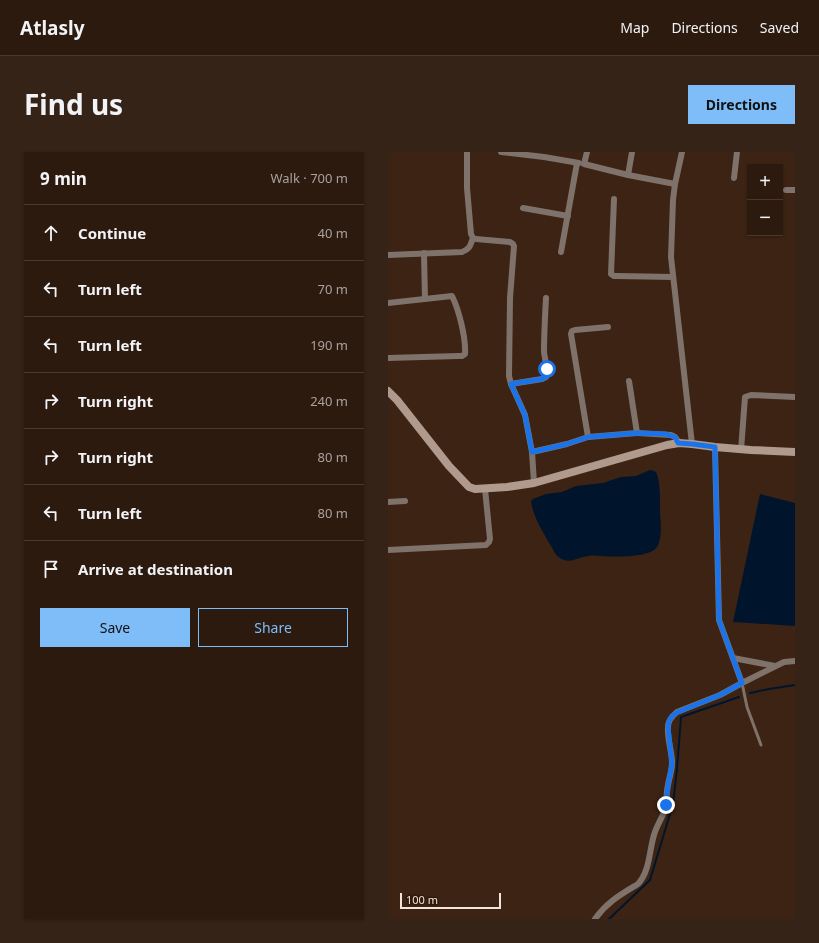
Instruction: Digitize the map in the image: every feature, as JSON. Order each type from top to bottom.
[{"type":"main road","points":[[388,391],[397,400],[449,466],[469,487],[475,490],[534,483],[678,443],[741,450],[795,452]]},
{"type":"street","points":[[388,254],[462,252],[469,248],[473,238],[471,234],[467,188],[467,152]]},
{"type":"street","points":[[501,152],[544,154],[577,163],[675,184]]},
{"type":"street","points":[[584,164],[587,152]]},
{"type":"street","points":[[628,174],[632,152]]},
{"type":"street","points":[[682,152],[673,200],[671,257],[692,444]]},
{"type":"street","points":[[734,178],[737,152]]},
{"type":"street","points":[[561,252],[577,163]]},
{"type":"street","points":[[786,190],[795,190]]},
{"type":"street","points":[[614,199],[611,274],[614,276],[673,277]]},
{"type":"street","points":[[523,208],[568,216]]},
{"type":"street","points":[[473,238],[510,242],[514,246],[510,298],[509,376],[525,415],[532,452],[534,483]]},
{"type":"street","points":[[424,253],[425,299]]},
{"type":"street","points":[[388,303],[452,296],[464,335],[464,354],[462,356],[388,358]]},
{"type":"street","points":[[511,384],[546,377],[547,369],[544,355],[546,298]]},
{"type":"street","points":[[588,437],[571,334],[572,331],[575,330],[608,327]]},
{"type":"street","points":[[629,381],[637,433]]},
{"type":"street","points":[[741,450],[745,397],[751,395],[795,397]]},
{"type":"street","points":[[532,452],[567,444],[588,437],[637,433],[671,435],[675,437],[678,443]]},
{"type":"street","points":[[715,447],[719,620],[742,683]]},
{"type":"street","points":[[388,550],[486,545],[490,539],[485,489]]},
{"type":"street","points":[[388,502],[405,502]]},
{"type":"street","points":[[733,658],[775,666]]},
{"type":"street","points":[[594,919],[610,902],[638,884],[642,880],[647,867],[654,833],[666,805],[668,785],[672,770],[668,727],[672,716],[678,712],[720,695],[775,666],[784,662],[795,661]]},
{"type":"lane","points":[[742,683],[747,707],[761,745]]},
{"type":"water","points":[[650,470],[656,472],[658,476],[661,531],[659,544],[653,551],[631,556],[592,556],[569,561],[557,556],[536,519],[531,501],[533,499],[546,494],[562,492],[576,486],[603,483],[621,477],[636,476]]},
{"type":"water","points":[[760,494],[795,503],[795,626],[733,622]]},
{"type":"waterway","points":[[750,693],[795,685]]},
{"type":"waterway","points":[[609,919],[650,880],[673,804],[681,717],[739,697]]},
{"type":"route","points":[[547,369],[546,377],[542,379],[511,384],[525,415],[532,452],[567,444],[588,437],[637,433],[666,434],[675,437],[678,443],[715,447],[719,620],[742,683],[720,695],[678,712],[672,716],[668,727],[672,770],[668,785],[666,805]]}]
